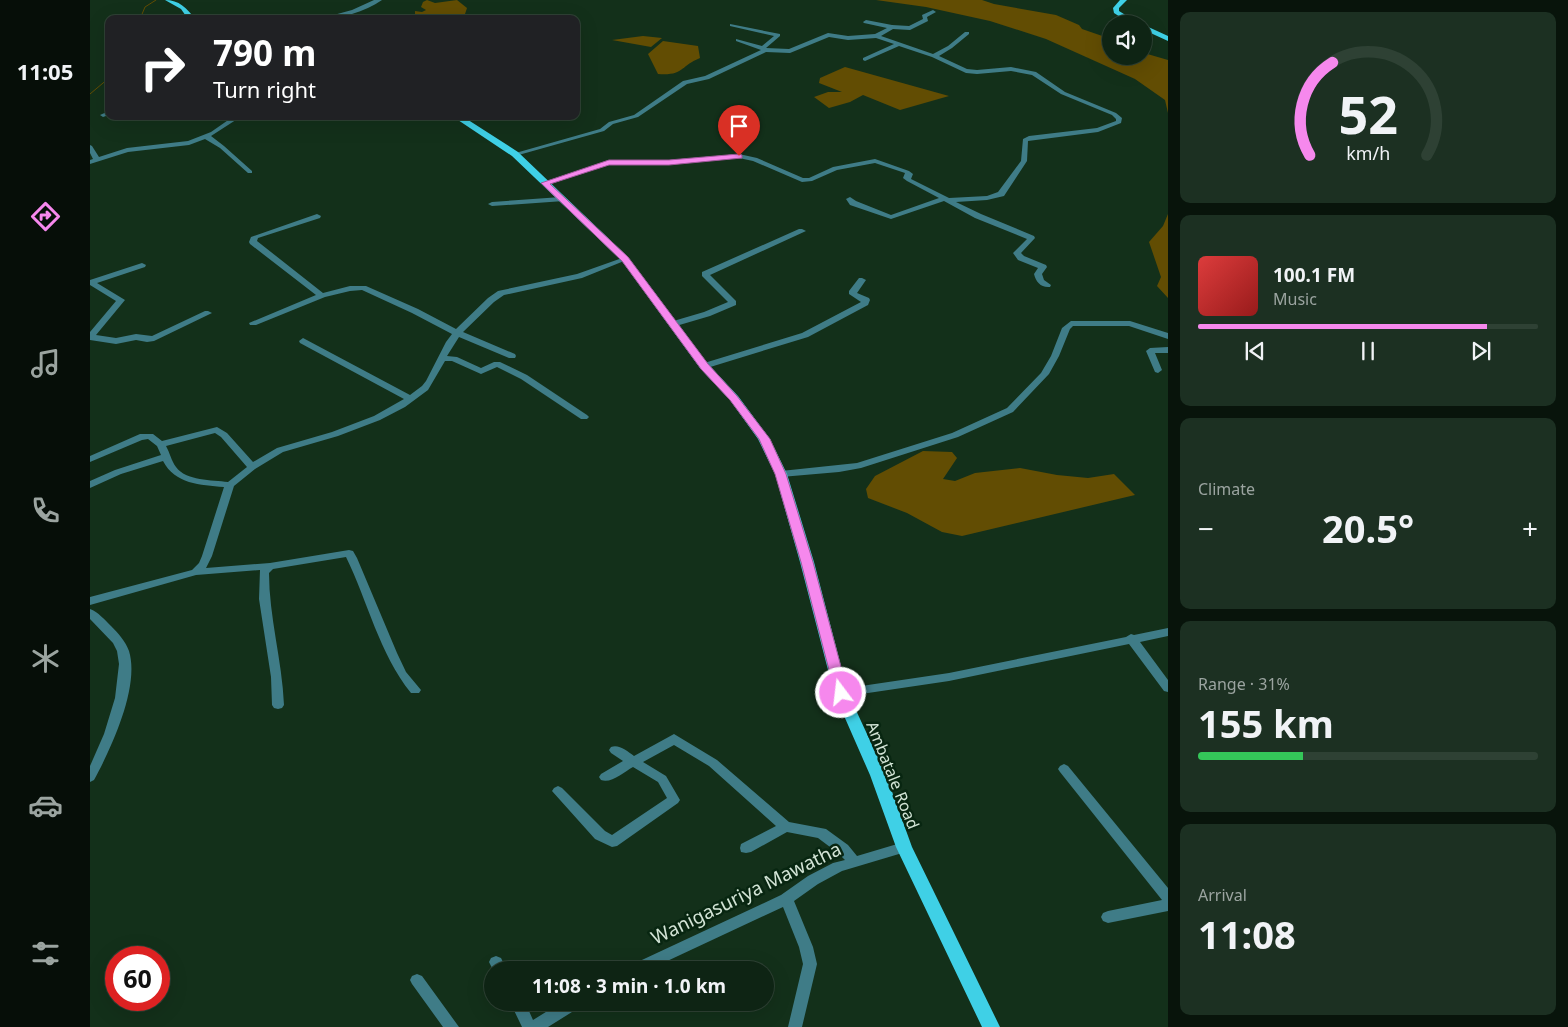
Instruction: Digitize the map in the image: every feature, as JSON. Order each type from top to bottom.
[{"type":"main road","points":[[168,0],[183,8],[189,15]]},
{"type":"main road","points":[[1121,15],[1116,12],[1116,8],[1124,0]]},
{"type":"main road","points":[[1152,31],[1168,39]]},
{"type":"main road","name":"Ambatale Road","points":[[462,120],[515,154],[625,259],[704,366],[754,424],[764,439],[781,474],[807,562],[841,693],[878,775],[904,847],[991,1027]]},
{"type":"street","points":[[346,15],[354,12],[366,2],[379,0]]},
{"type":"street","points":[[866,22],[910,28],[926,20],[924,16],[933,12]]},
{"type":"street","points":[[515,154],[602,130],[611,123],[636,116],[685,82],[707,78],[764,49],[778,34],[732,25]]},
{"type":"street","points":[[876,36],[892,27]]},
{"type":"street","points":[[934,56],[950,47],[967,33]]},
{"type":"street","points":[[738,40],[764,49],[790,51],[828,35],[848,38],[876,36],[934,56],[972,72],[1011,69],[1034,73],[1063,92],[1114,114],[1119,118],[1119,122],[1106,128],[1025,140],[1024,161],[1001,194],[987,198],[946,200],[891,217],[853,203],[850,199]]},
{"type":"street","points":[[865,59],[899,44]]},
{"type":"street","points":[[90,162],[128,150],[176,145],[206,136],[232,120]]},
{"type":"street","points":[[206,136],[222,147],[250,172]]},
{"type":"street","points":[[90,147],[98,159]]},
{"type":"street","points":[[545,183],[609,162],[669,162],[748,157],[793,177],[810,180],[835,168],[875,161],[907,172],[909,180],[946,200],[1030,238],[1017,253],[1021,258],[1043,267],[1038,274],[1040,281],[1047,285]]},
{"type":"street","points":[[492,204],[561,199]]},
{"type":"street","points":[[317,216],[255,238],[252,242],[322,296]]},
{"type":"street","points":[[673,324],[707,314],[733,302],[705,274],[802,231]]},
{"type":"street","points":[[196,572],[203,565],[207,556],[230,485],[252,467],[280,450],[335,434],[368,421],[411,399],[430,381],[450,342],[457,333],[491,300],[501,294],[579,276],[625,259]]},
{"type":"street","points":[[91,282],[142,265]]},
{"type":"street","points":[[704,366],[788,342],[834,322],[866,303],[866,300],[853,294],[852,291],[862,280]]},
{"type":"street","points":[[90,337],[121,300],[91,282]]},
{"type":"street","points":[[253,323],[322,296],[355,287],[370,289],[457,333],[512,356]]},
{"type":"street","points":[[90,337],[116,341],[134,337],[154,338],[208,313]]},
{"type":"street","points":[[781,474],[858,466],[955,435],[1010,410],[1046,374],[1056,356],[1066,328],[1071,324],[1130,322],[1168,336]]},
{"type":"street","points":[[303,340],[411,399]]},
{"type":"street","points":[[1158,370],[1150,351],[1168,350]]},
{"type":"street","points":[[442,358],[454,359],[481,372],[497,364],[524,378],[584,417]]},
{"type":"street","points":[[162,444],[217,430],[224,434],[252,467]]},
{"type":"street","points":[[90,459],[146,435],[162,444],[169,466],[178,475],[189,479],[230,485]]},
{"type":"street","points":[[90,485],[118,472],[167,456]]},
{"type":"street","points":[[90,601],[196,572],[270,566],[349,553],[391,653],[402,674],[415,690]]},
{"type":"street","points":[[270,566],[264,572],[264,600],[277,677],[278,704]]},
{"type":"street","points":[[90,614],[108,630],[119,644],[125,661],[124,677],[111,734],[90,777]]},
{"type":"street","points":[[841,693],[950,677],[1131,638],[1168,632]]},
{"type":"street","points":[[1131,638],[1168,688]]},
{"type":"street","points":[[605,777],[674,739],[713,763],[786,827],[821,833],[843,849],[855,862]]},
{"type":"street","points":[[558,791],[600,835],[612,842],[674,800],[662,779],[630,762],[614,750]]},
{"type":"street","points":[[1064,769],[1168,898]]},
{"type":"street","points":[[746,848],[786,827]]},
{"type":"street","name":"Wanigasuriya Mawatha","points":[[653,961],[786,899],[813,880],[838,867],[904,847]]},
{"type":"street","points":[[786,899],[806,947],[810,964],[794,1027]]},
{"type":"street","points":[[1108,917],[1168,905]]},
{"type":"street","points":[[417,980],[452,1027]]},
{"type":"street","points":[[521,1011],[529,1027]]},
{"type":"street","points":[[535,1027],[561,1011]]},
{"type":"shaded area","points":[[427,0],[435,3],[457,0],[467,8],[465,14],[460,15],[412,15],[415,14],[415,11],[422,12],[426,10],[421,7],[423,2]]},
{"type":"shaded area","points":[[876,0],[982,0],[994,4],[1056,15],[1079,25],[1082,29],[1102,36],[1102,64],[1046,39],[990,21],[926,7]]},
{"type":"shaded area","points":[[643,36],[662,38],[651,47],[612,40]]},
{"type":"shaded area","points":[[663,41],[698,46],[700,58],[677,72],[658,74],[648,54]]},
{"type":"shaded area","points":[[1152,55],[1168,60],[1168,113],[1165,100],[1135,79],[1104,65],[1152,65]]},
{"type":"shaded area","points":[[845,67],[949,96],[900,110],[863,95],[850,102],[829,108],[814,97],[828,92],[842,92],[819,83],[820,78]]},
{"type":"shaded area","points":[[1168,214],[1168,298],[1157,286],[1161,277],[1149,242],[1163,226]]},
{"type":"shaded area","points":[[923,451],[952,452],[957,458],[943,479],[955,481],[975,473],[1020,468],[1057,475],[1088,478],[1114,474],[1135,495],[962,536],[942,532],[907,513],[868,498],[866,489],[875,476]]},
{"type":"waterway","points":[[142,15],[145,7],[156,0]]},
{"type":"waterway","points":[[90,94],[105,81]]},
{"type":"route","points":[[739,156],[669,162],[609,162],[545,183],[625,259],[658,301],[704,366],[734,398],[764,439],[781,474],[807,562],[841,693]]}]
